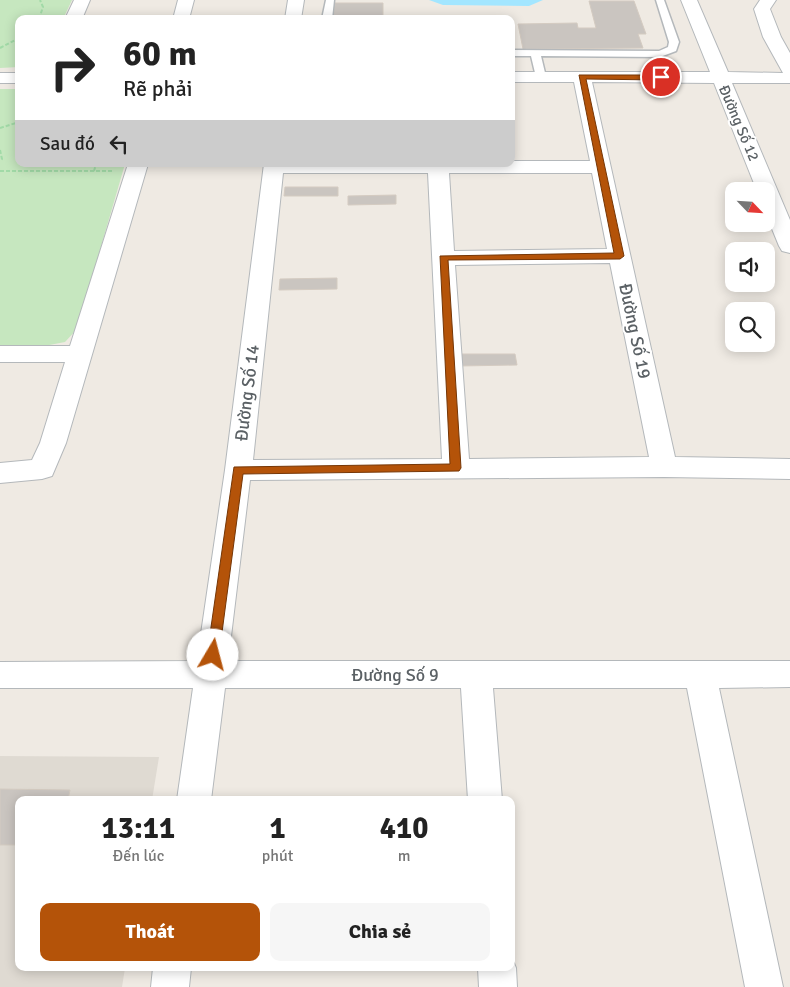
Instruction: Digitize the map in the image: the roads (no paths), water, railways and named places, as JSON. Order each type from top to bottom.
[{"type":"street","points":[[75,15],[82,0]]},
{"type":"street","points":[[182,15],[186,0]]},
{"type":"street","points":[[294,15],[296,0]]},
{"type":"street","name":"Đường Số 12","points":[[689,0],[790,246]]},
{"type":"street","points":[[768,0],[762,10],[772,37],[790,69]]},
{"type":"street","points":[[772,37],[790,37]]},
{"type":"street","points":[[515,77],[790,78]]},
{"type":"street","name":"Đường Số 19","points":[[582,77],[664,467]]},
{"type":"street","points":[[0,78],[15,78]]},
{"type":"street","name":"Đường Số 14","points":[[195,796],[238,470],[274,167]]},
{"type":"street","points":[[456,468],[438,167],[601,167]]},
{"type":"street","points":[[0,473],[42,469],[53,443],[137,168]]},
{"type":"street","points":[[443,258],[620,256]]},
{"type":"street","points":[[0,354],[81,354]]},
{"type":"street","points":[[238,470],[664,467],[790,469]]},
{"type":"street","points":[[700,674],[764,987]]},
{"type":"street","name":"Đường Số 9","points":[[0,675],[790,674]]},
{"type":"street","points":[[476,675],[485,796]]},
{"type":"street","points":[[170,987],[172,971]]},
{"type":"street","points":[[497,971],[498,987]]},
{"type":"lane","points":[[328,15],[330,0]]},
{"type":"lane","points":[[515,53],[668,52],[674,47],[674,42],[660,0]]},
{"type":"lane","points":[[535,53],[540,77]]},
{"type":"water","points":[[429,0],[543,0],[529,6],[443,5]]}]
